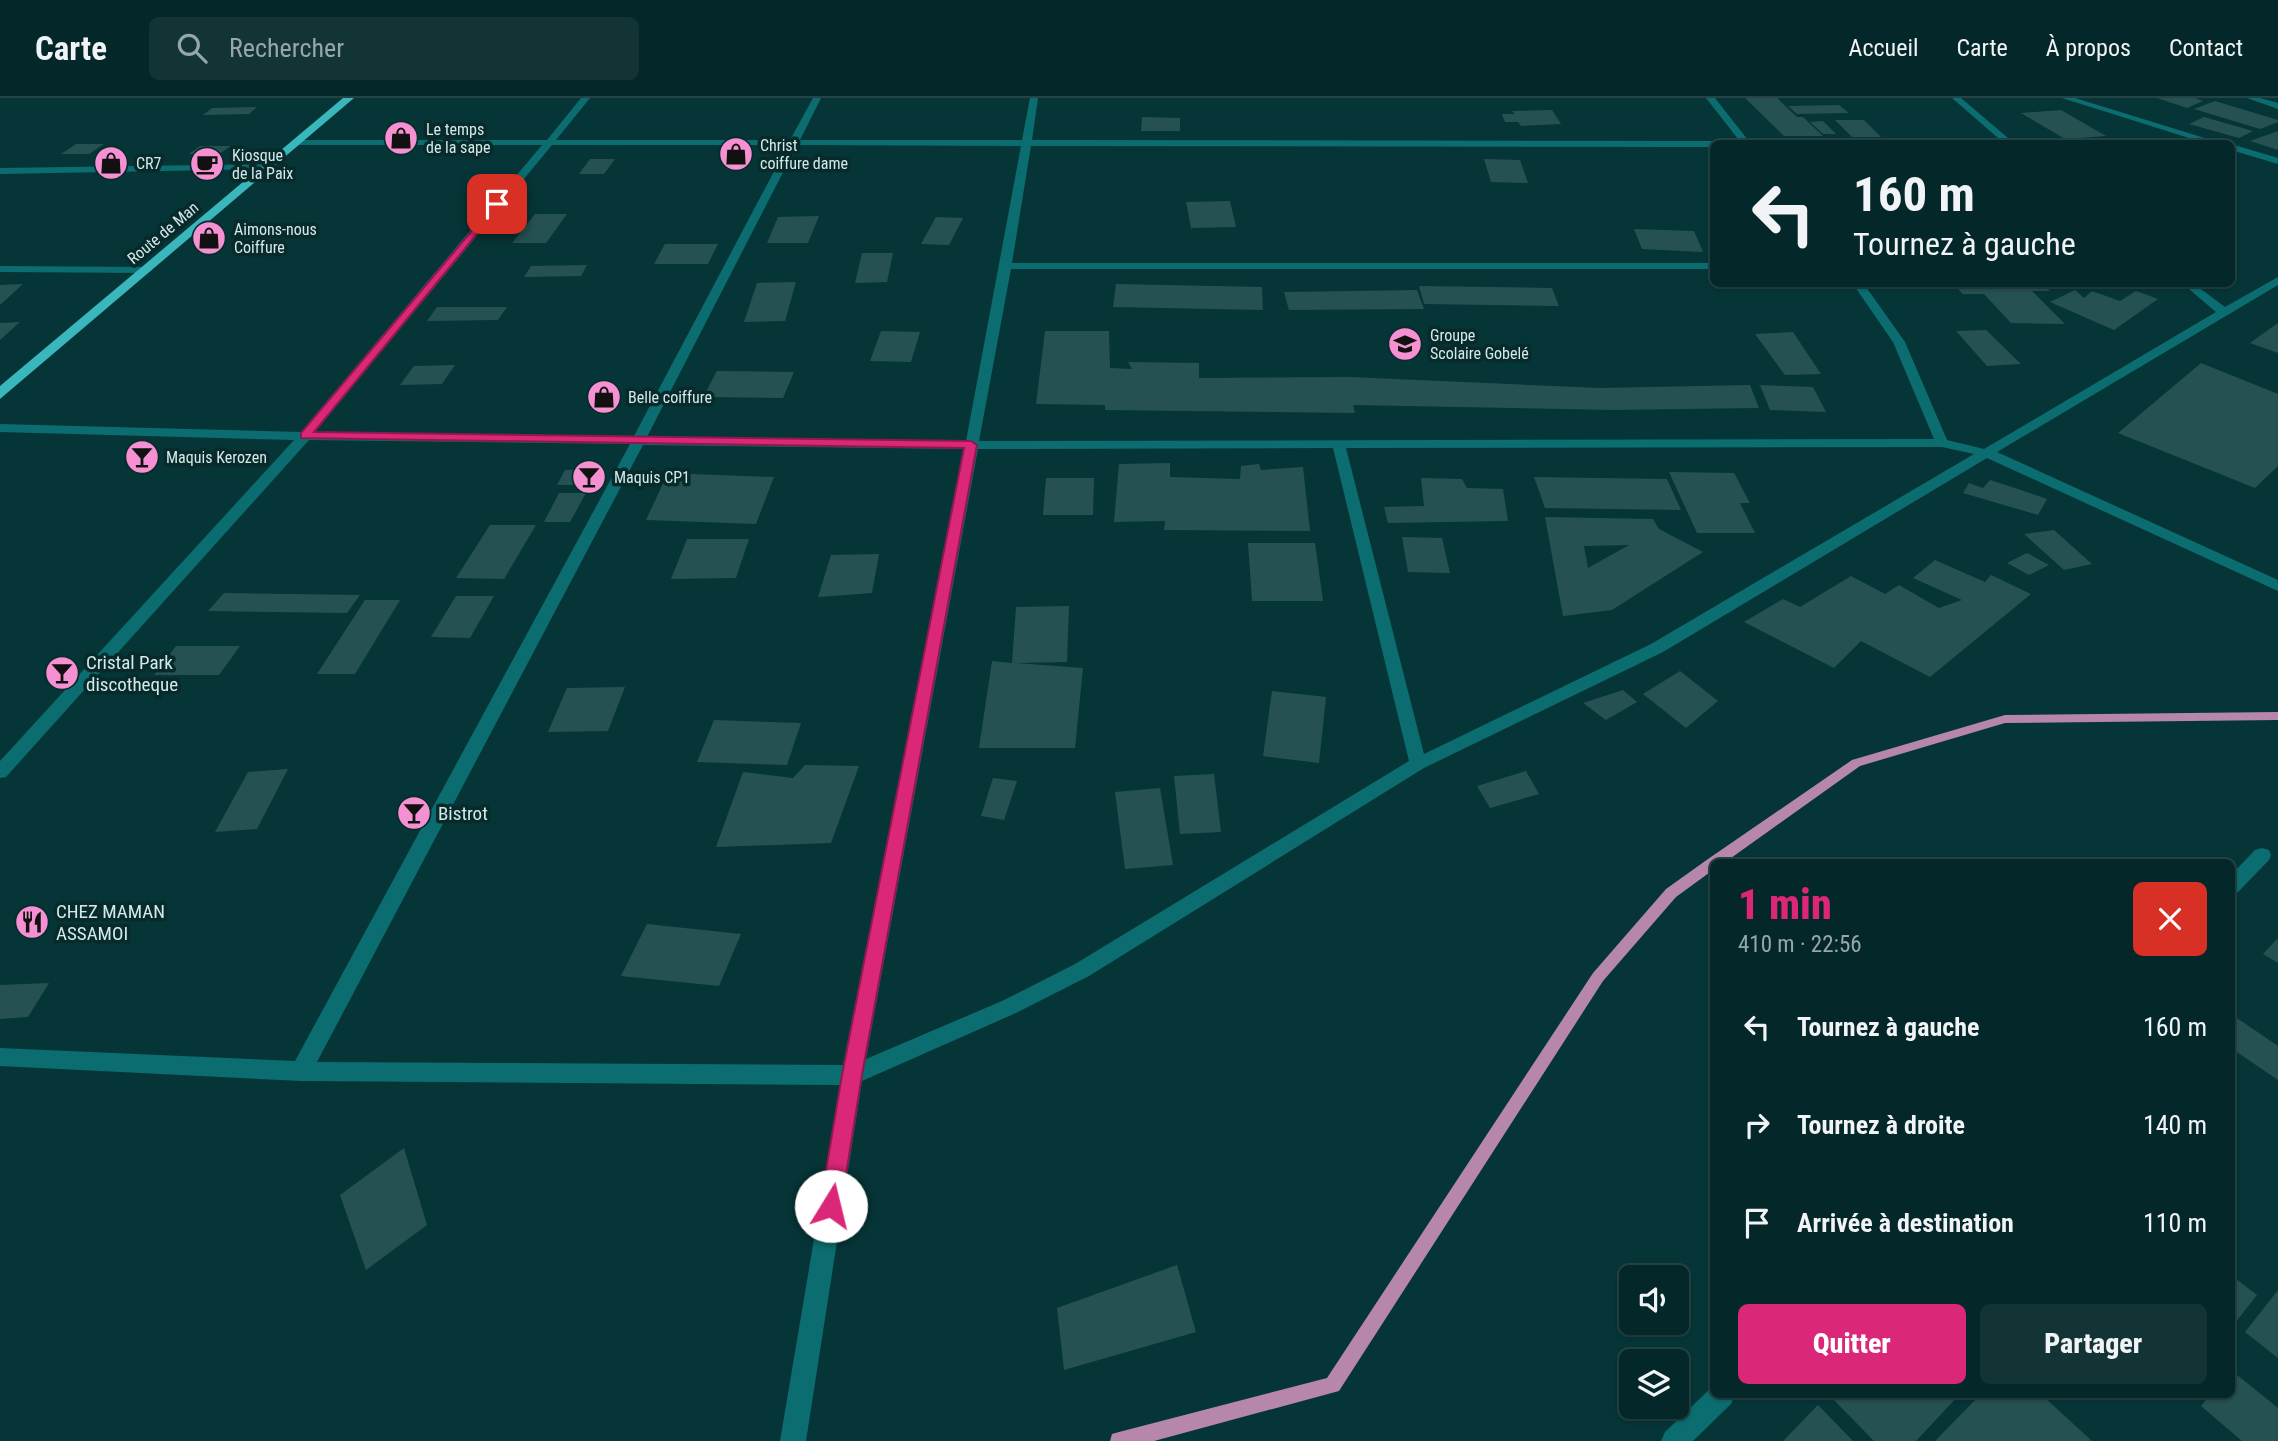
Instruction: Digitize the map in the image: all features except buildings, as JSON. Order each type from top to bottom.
[{"type":"highway","name":"Route de Man","points":[[0,394],[349,98]]},
{"type":"street","points":[[0,772],[305,436],[586,98]]},
{"type":"street","points":[[301,1071],[638,441],[817,98]]},
{"type":"street","points":[[793,1441],[852,1075],[1006,266],[1034,98]]},
{"type":"street","points":[[1710,98],[1744,140]]},
{"type":"street","points":[[1956,98],[2006,140]]},
{"type":"street","points":[[2066,98],[2207,140]]},
{"type":"street","points":[[2251,98],[2278,106]]},
{"type":"street","points":[[297,142],[1710,144]]},
{"type":"street","points":[[2235,148],[2278,161]]},
{"type":"street","points":[[0,171],[269,166]]},
{"type":"street","points":[[1006,266],[1710,266]]},
{"type":"street","points":[[0,269],[147,270]]},
{"type":"street","points":[[0,1057],[301,1071],[852,1075],[1009,1007],[1082,970],[1418,764],[1657,648],[1989,454],[2278,279]]},
{"type":"street","points":[[1861,287],[1899,342],[1942,443]]},
{"type":"street","points":[[2192,287],[2224,312]]},
{"type":"street","points":[[0,428],[305,436],[971,445],[1942,443],[1989,454],[2278,586]]},
{"type":"street","points":[[1339,446],[1418,764]]},
{"type":"street","points":[[2235,883],[2262,855]]},
{"type":"street","points":[[1674,1441],[1719,1398]]},
{"type":"waterway","points":[[1720,859],[1856,763],[2005,719],[2278,716]]},
{"type":"waterway","points":[[1119,1441],[1333,1385],[1598,977],[1671,893],[1710,865]]},
{"type":"place","name":"Le temps de la sape","points":[[401,138]]},
{"type":"place","name":"Christ coiffure dame","points":[[736,154]]},
{"type":"place","name":"CR7","points":[[111,163]]},
{"type":"place","name":"Kiosque de la Paix","points":[[207,164]]},
{"type":"place","name":"Aimons-nous Coiffure","points":[[209,238]]},
{"type":"place","name":"Groupe Scolaire Gobelé","points":[[1405,344]]},
{"type":"place","name":"Belle coiffure","points":[[604,397]]},
{"type":"place","name":"Maquis Kerozen","points":[[142,457]]},
{"type":"place","name":"Maquis CP1","points":[[589,477]]},
{"type":"place","name":"Cristal Park discotheque","points":[[62,673]]},
{"type":"place","name":"Bistrot","points":[[414,813]]},
{"type":"place","name":"CHEZ MAMAN ASSAMOI","points":[[32,922]]},
{"type":"route","points":[[497,204],[305,436],[971,445],[852,1075],[831,1206]]}]
